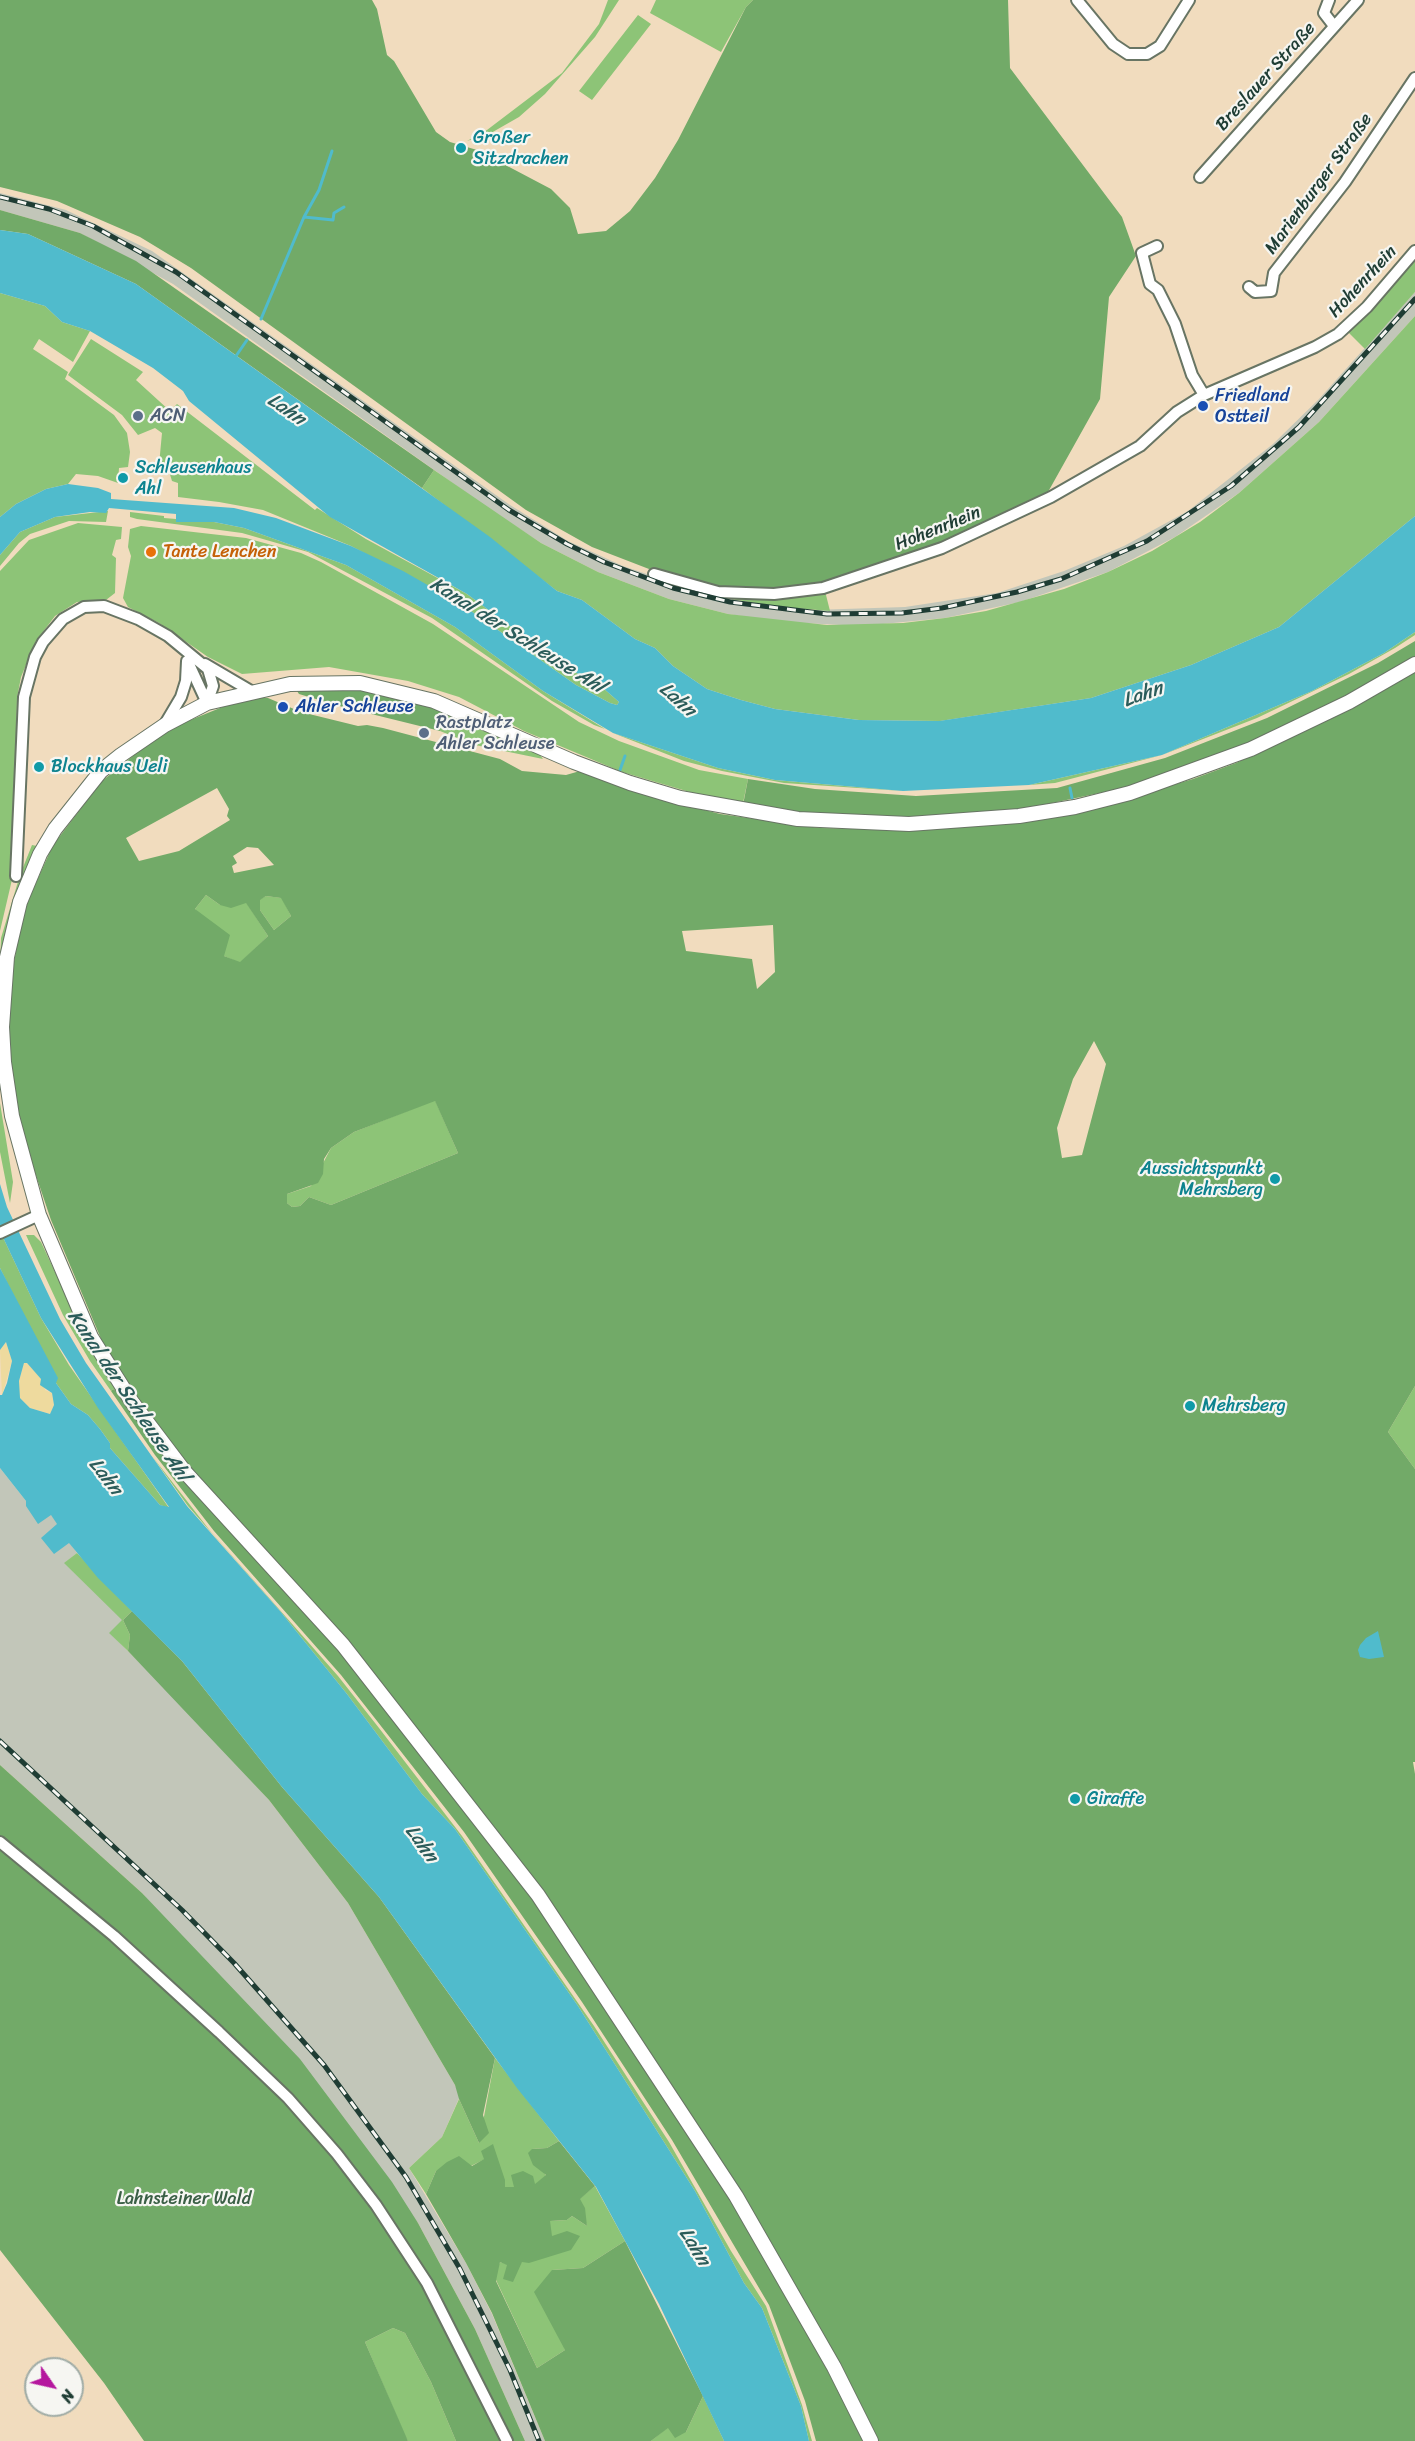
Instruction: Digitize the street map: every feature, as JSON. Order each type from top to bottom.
[{"type":"main road","points":[[871,2441],[834,2367],[736,2196],[550,1913],[343,1645],[185,1472],[132,1402],[91,1337],[35,1217],[3,1062],[3,996],[12,929],[33,871],[69,810],[101,771],[165,724],[207,703],[251,691],[313,682],[360,683],[383,687],[444,705],[565,759],[630,783],[680,798],[798,819],[909,824],[1019,816],[1130,793],[1251,749],[1349,702],[1415,664]]},
{"type":"street","points":[[1077,0],[1113,44],[1128,54],[1147,54],[1160,46],[1189,0]]},
{"type":"street","points":[[1329,0],[1324,13],[1334,26]]},
{"type":"street","name":"Breslauer Straße","points":[[1200,177],[1358,0]]},
{"type":"street","name":"Marienburger Straße","points":[[1249,287],[1255,292],[1271,291],[1274,273],[1345,182],[1415,78]]},
{"type":"street","points":[[1157,246],[1142,253],[1150,284],[1158,290],[1175,324],[1192,375],[1204,395]]},
{"type":"street","name":"Hohenrhein","points":[[654,574],[718,592],[755,595],[806,591],[862,576],[942,548],[1051,497],[1140,446],[1177,412],[1204,395],[1315,347],[1338,334],[1367,307],[1415,250]]},
{"type":"street","points":[[16,876],[22,707],[28,674],[43,642],[63,619],[93,605],[116,610],[138,619],[168,636],[212,677],[213,686],[207,703]]},
{"type":"street","points":[[193,660],[251,691]]},
{"type":"street","points":[[193,660],[207,703]]},
{"type":"street","points":[[165,724],[181,697],[193,660]]},
{"type":"street","points":[[0,1233],[35,1217]]},
{"type":"street","points":[[0,1842],[114,1936],[219,2032],[288,2097],[337,2154],[376,2205],[427,2283],[507,2441]]},
{"type":"shaded area","points":[[0,193],[66,210],[152,251],[510,505],[568,541],[623,566],[697,591],[741,601],[813,610],[905,607],[997,593],[1064,571],[1124,546],[1188,511],[1273,444],[1319,399],[1415,292],[1415,316],[1319,422],[1239,493],[1175,537],[1108,572],[1020,602],[945,618],[862,626],[782,622],[728,614],[669,599],[598,572],[541,543],[482,504],[173,284],[80,233],[0,210]]},
{"type":"shaded area","points":[[0,1468],[26,1501],[38,1523],[51,1514],[58,1525],[42,1538],[69,1542],[77,1553],[65,1563],[123,1620],[110,1633],[193,1716],[269,1800],[348,1903],[455,2085],[460,2096],[442,2137],[409,2168],[466,2263],[492,2314],[545,2441],[525,2441],[475,2329],[418,2223],[142,1893],[0,1765]]},
{"type":"green space","points":[[0,0],[372,0],[377,9],[387,55],[394,61],[436,132],[450,142],[477,150],[551,189],[570,208],[578,234],[606,231],[630,211],[655,178],[678,140],[746,7],[753,0],[1008,0],[1010,68],[1122,217],[1136,256],[1109,297],[1100,399],[1048,492],[941,544],[827,583],[771,591],[715,587],[649,569],[592,547],[526,510],[191,268],[140,237],[57,201],[0,187]]},
{"type":"green space","points":[[608,0],[619,0],[595,37],[545,94],[519,117],[491,133],[467,141],[487,130],[562,73],[599,24]]},
{"type":"green space","points":[[656,0],[753,0],[746,7],[721,52],[650,13]]},
{"type":"green space","points":[[638,15],[651,24],[592,100],[579,91]]},
{"type":"green space","points":[[0,210],[80,233],[136,261],[434,470],[422,488],[136,284],[28,234],[0,230]]},
{"type":"green space","points":[[1415,258],[1415,292],[1365,349],[1347,331]]},
{"type":"green space","points":[[0,293],[45,306],[62,322],[90,331],[73,362],[39,339],[33,349],[68,372],[65,379],[114,415],[127,433],[130,452],[128,467],[119,468],[118,483],[98,476],[76,474],[68,484],[46,489],[16,504],[0,517]]},
{"type":"green space","points":[[1415,316],[1415,516],[1279,627],[1191,665],[1091,698],[940,721],[859,720],[775,709],[741,700],[707,689],[673,666],[655,648],[635,639],[582,600],[557,591],[422,488],[434,470],[541,543],[598,572],[669,599],[728,614],[827,625],[903,623],[986,611],[1064,589],[1108,572],[1152,551],[1200,522],[1239,493],[1319,422]]},
{"type":"green space","points":[[91,339],[143,372],[136,380],[170,411],[177,404],[315,510],[317,508],[366,539],[467,594],[561,664],[603,688],[619,702],[617,705],[576,685],[461,604],[351,546],[263,510],[178,497],[178,483],[172,481],[168,468],[159,465],[162,433],[155,428],[138,435],[122,415],[68,375]]},
{"type":"green space","points":[[108,511],[106,522],[69,521],[30,534],[19,543],[0,566],[0,555],[20,532],[55,517]]},
{"type":"green space","points":[[130,512],[164,516],[164,518],[176,519],[176,522],[214,522],[244,528],[346,565],[455,627],[543,691],[605,729],[552,701],[432,618],[308,552],[242,533],[137,519],[130,517]]},
{"type":"green space","points":[[78,523],[122,527],[121,539],[116,540],[112,555],[116,558],[115,593],[106,600],[77,602],[55,616],[36,641],[21,677],[17,698],[14,871],[0,931],[0,571],[29,540]]},
{"type":"green space","points":[[141,526],[246,538],[301,553],[321,562],[433,624],[579,722],[619,741],[699,770],[748,779],[743,803],[693,793],[622,772],[524,731],[459,697],[408,681],[329,667],[242,674],[208,657],[159,623],[128,607],[123,598],[131,556],[128,547],[130,529]]},
{"type":"green space","points":[[825,591],[830,611],[782,607],[724,598],[764,599]]},
{"type":"green space","points":[[1415,632],[1415,635],[1395,648],[1349,674],[1257,718],[1162,755],[1312,691],[1384,653]]},
{"type":"green space","points":[[1415,641],[1415,656],[1346,697],[1251,743],[1128,787],[1019,810],[908,819],[797,813],[743,805],[748,779],[815,789],[916,796],[1057,788],[1165,758],[1267,718],[1378,663]]},
{"type":"green space","points":[[1415,670],[1415,1386],[1388,1432],[1415,1469],[1415,1762],[1413,1762],[1415,1774],[1415,2441],[877,2441],[571,1934],[162,1435],[107,1353],[51,1220],[22,1134],[12,1078],[8,1029],[11,976],[25,907],[53,845],[102,781],[149,743],[183,723],[254,697],[268,698],[301,712],[358,726],[383,728],[500,759],[522,771],[566,775],[580,771],[652,796],[720,814],[820,828],[919,830],[1012,822],[1098,807],[1193,779],[1236,763],[1317,725]],"holes":[[[217,788],[229,809],[227,816],[230,820],[179,851],[139,861],[126,838]],[[247,847],[258,848],[274,865],[234,873],[232,866],[237,863],[233,856]],[[206,895],[220,905],[231,908],[246,903],[268,936],[240,962],[224,956],[230,935],[195,909]],[[266,896],[281,898],[291,916],[274,930],[260,910],[260,900]],[[773,925],[775,972],[757,989],[752,959],[686,951],[682,931]],[[1094,1041],[1106,1064],[1082,1155],[1062,1158],[1057,1128],[1073,1079]],[[435,1101],[458,1153],[331,1205],[309,1197],[300,1206],[292,1207],[287,1203],[287,1194],[318,1183],[323,1174],[324,1159],[331,1148],[354,1132]]]},
{"type":"green space","points":[[322,689],[371,691],[407,699],[450,713],[440,731],[343,707],[299,694],[297,691]]},
{"type":"green space","points":[[450,713],[540,755],[543,759],[475,745],[440,731]]},
{"type":"green space","points":[[613,733],[718,768],[775,780],[903,791],[784,783],[722,771],[684,761]]},
{"type":"green space","points":[[1162,755],[1055,783],[1029,785]]},
{"type":"green space","points":[[32,845],[37,846],[17,891],[0,963],[1,938],[20,875]]},
{"type":"green space","points":[[206,895],[220,905],[246,902],[268,936],[240,963],[224,956],[195,909]]},
{"type":"green space","points":[[266,896],[282,898],[291,916],[274,930],[260,910],[260,899]]},
{"type":"green space","points":[[435,1100],[458,1153],[331,1205],[309,1197],[300,1206],[292,1207],[287,1203],[287,1194],[311,1186],[331,1148],[354,1132]]},
{"type":"green space","points":[[0,1103],[13,1182],[10,1203],[0,1152]]},
{"type":"green space","points":[[0,1231],[41,1318],[69,1365],[169,1508],[160,1505],[110,1448],[110,1443],[100,1429],[88,1415],[71,1404],[56,1383],[0,1268]]},
{"type":"green space","points":[[26,1235],[34,1235],[41,1242],[88,1343],[124,1396],[113,1389],[111,1391],[90,1361],[63,1315]]},
{"type":"green space","points":[[1415,1386],[1415,1469],[1388,1432]]},
{"type":"green space","points":[[113,1389],[124,1396],[351,1662],[542,1909],[670,2101],[773,2266],[866,2441],[816,2441],[805,2401],[769,2305],[672,2140],[582,2002],[464,1832],[341,1675],[214,1531],[155,1455],[111,1391]]},
{"type":"green space","points":[[152,1456],[211,1532],[338,1676],[379,1728],[462,1836],[594,2026],[669,2142],[731,2251],[766,2306],[802,2405],[812,2441],[809,2441],[801,2406],[762,2308],[744,2283],[695,2191],[578,2006],[455,1829],[422,1794],[347,1694],[280,1611],[188,1506]]},
{"type":"green space","points":[[77,1553],[132,1611],[123,1620],[130,1635],[128,1651],[109,1633],[122,1620],[64,1563]]},
{"type":"green space","points":[[132,1611],[182,1661],[282,1787],[379,1897],[495,2058],[483,2115],[489,2133],[479,2143],[455,2085],[348,1903],[269,1800],[128,1651],[130,1635],[123,1620]]},
{"type":"green space","name":"Lahnsteiner Wald","points":[[0,1765],[142,1893],[300,2059],[392,2182],[418,2223],[475,2329],[525,2441],[456,2441],[431,2382],[405,2333],[393,2328],[365,2342],[408,2441],[144,2441],[104,2383],[0,2250]]},
{"type":"green space","points":[[495,2058],[559,2141],[547,2148],[532,2149],[546,2176],[535,2185],[505,2188],[485,2159],[471,2166],[436,2171],[426,2194],[409,2168],[442,2137],[459,2099],[479,2143]]},
{"type":"green space","points":[[559,2141],[595,2186],[580,2199],[585,2208],[587,2226],[572,2216],[567,2220],[550,2221],[552,2236],[567,2231],[580,2236],[571,2250],[529,2263],[522,2262],[513,2282],[503,2279],[507,2265],[500,2262],[496,2281],[537,2368],[565,2350],[534,2292],[552,2270],[583,2268],[625,2241],[703,2396],[686,2432],[675,2438],[668,2428],[651,2441],[545,2441],[492,2313],[426,2194],[436,2171],[447,2162],[459,2156],[472,2166],[484,2159],[481,2151],[493,2144],[505,2180],[505,2187],[514,2187],[511,2175],[523,2171],[533,2176],[535,2184],[546,2175],[533,2165],[528,2153],[532,2149],[547,2148]]},
{"type":"green space","points":[[595,2186],[625,2241],[583,2268],[552,2270],[565,2350],[537,2368],[496,2280],[496,2271],[500,2262],[507,2264],[522,2262],[551,2236],[549,2221],[567,2220],[572,2216],[587,2226],[579,2199]]},
{"type":"green space","points":[[393,2328],[405,2333],[431,2382],[456,2441],[408,2441],[405,2436],[365,2342]]},
{"type":"green space","points":[[703,2396],[724,2441],[651,2441],[668,2427],[686,2432]]},
{"type":"sand","points":[[6,1342],[12,1361],[2,1396],[0,1350]]},
{"type":"sand","points":[[24,1363],[27,1363],[42,1379],[45,1390],[52,1393],[54,1405],[50,1414],[30,1408],[19,1397],[19,1381]]},
{"type":"water","name":"Lahn","points":[[0,230],[28,234],[136,284],[490,537],[557,591],[582,600],[635,639],[655,648],[673,666],[707,689],[741,700],[775,709],[859,720],[939,721],[1091,698],[1191,665],[1279,627],[1415,516],[1415,632],[1384,653],[1312,691],[1162,755],[1029,785],[903,791],[775,780],[718,768],[613,733],[543,691],[455,627],[346,565],[244,528],[214,522],[176,522],[176,514],[109,508],[106,513],[90,512],[55,517],[20,532],[0,555],[0,517],[16,504],[46,489],[68,484],[98,488],[111,493],[111,499],[234,508],[276,518],[351,546],[403,571],[461,604],[576,685],[610,703],[617,705],[619,702],[603,688],[561,664],[467,594],[330,517],[189,401],[183,391],[153,368],[90,331],[62,322],[45,306],[0,293]]},
{"type":"water","name":"Lahn","points":[[0,1184],[7,1207],[60,1319],[86,1363],[187,1506],[280,1611],[347,1694],[422,1794],[455,1829],[578,2006],[695,2191],[744,2283],[762,2308],[801,2406],[809,2441],[724,2441],[659,2304],[596,2187],[517,2088],[379,1897],[282,1787],[182,1661],[98,1578],[69,1543],[54,1554],[41,1538],[57,1524],[51,1515],[38,1524],[26,1506],[26,1501],[0,1468],[0,1395],[7,1383],[12,1361],[6,1342],[0,1350],[0,1268],[58,1378],[56,1383],[71,1404],[88,1415],[100,1429],[110,1443],[110,1448],[160,1505],[169,1507],[98,1408],[41,1318],[0,1231]],"holes":[[[24,1363],[27,1363],[41,1379],[40,1385],[52,1393],[54,1405],[50,1414],[30,1408],[20,1398],[19,1381]]]},
{"type":"water","points":[[1378,1631],[1384,1657],[1369,1659],[1360,1657],[1358,1650],[1360,1645],[1366,1638]]},
{"type":"waterway","points":[[261,319],[304,217],[319,190],[332,151]]},
{"type":"waterway","points":[[304,217],[333,220],[334,213],[344,207]]},
{"type":"waterway","points":[[236,356],[247,340]]},
{"type":"waterway","points":[[620,770],[625,756]]},
{"type":"waterway","points":[[1070,788],[1072,798]]},
{"type":"railway","points":[[0,197],[49,209],[93,226],[176,272],[509,510],[567,544],[604,562],[673,588],[730,602],[827,614],[902,613],[942,608],[1017,592],[1061,579],[1147,541],[1231,486],[1299,427],[1415,299]]},
{"type":"railway","points":[[0,1741],[182,1910],[234,1963],[324,2065],[406,2177],[460,2269],[510,2370],[539,2441]]},
{"type":"place","name":"Großer Sitzdrachen","points":[[461,148]]},
{"type":"place","name":"Friedland Ostteil","points":[[1203,406]]},
{"type":"place","name":"ACN","points":[[138,416]]},
{"type":"place","name":"Schleusenhaus Ahl","points":[[123,478]]},
{"type":"place","name":"Tante Lenchen","points":[[151,552]]},
{"type":"place","name":"Ahler Schleuse","points":[[283,707]]},
{"type":"place","name":"Rastplatz Ahler Schleuse","points":[[424,733]]},
{"type":"place","name":"Blockhaus Ueli","points":[[39,767]]},
{"type":"place","name":"Aussichtspunkt Mehrsberg","points":[[1275,1179]]},
{"type":"place","name":"Mehrsberg","points":[[1190,1406]]},
{"type":"place","name":"Giraffe","points":[[1075,1799]]},
{"type":"water label","name":"Kanal der Schleuse Ahl","points":[[517,636]]},
{"type":"water label","name":"Kanal der Schleuse Ahl","points":[[128,1396]]}]
